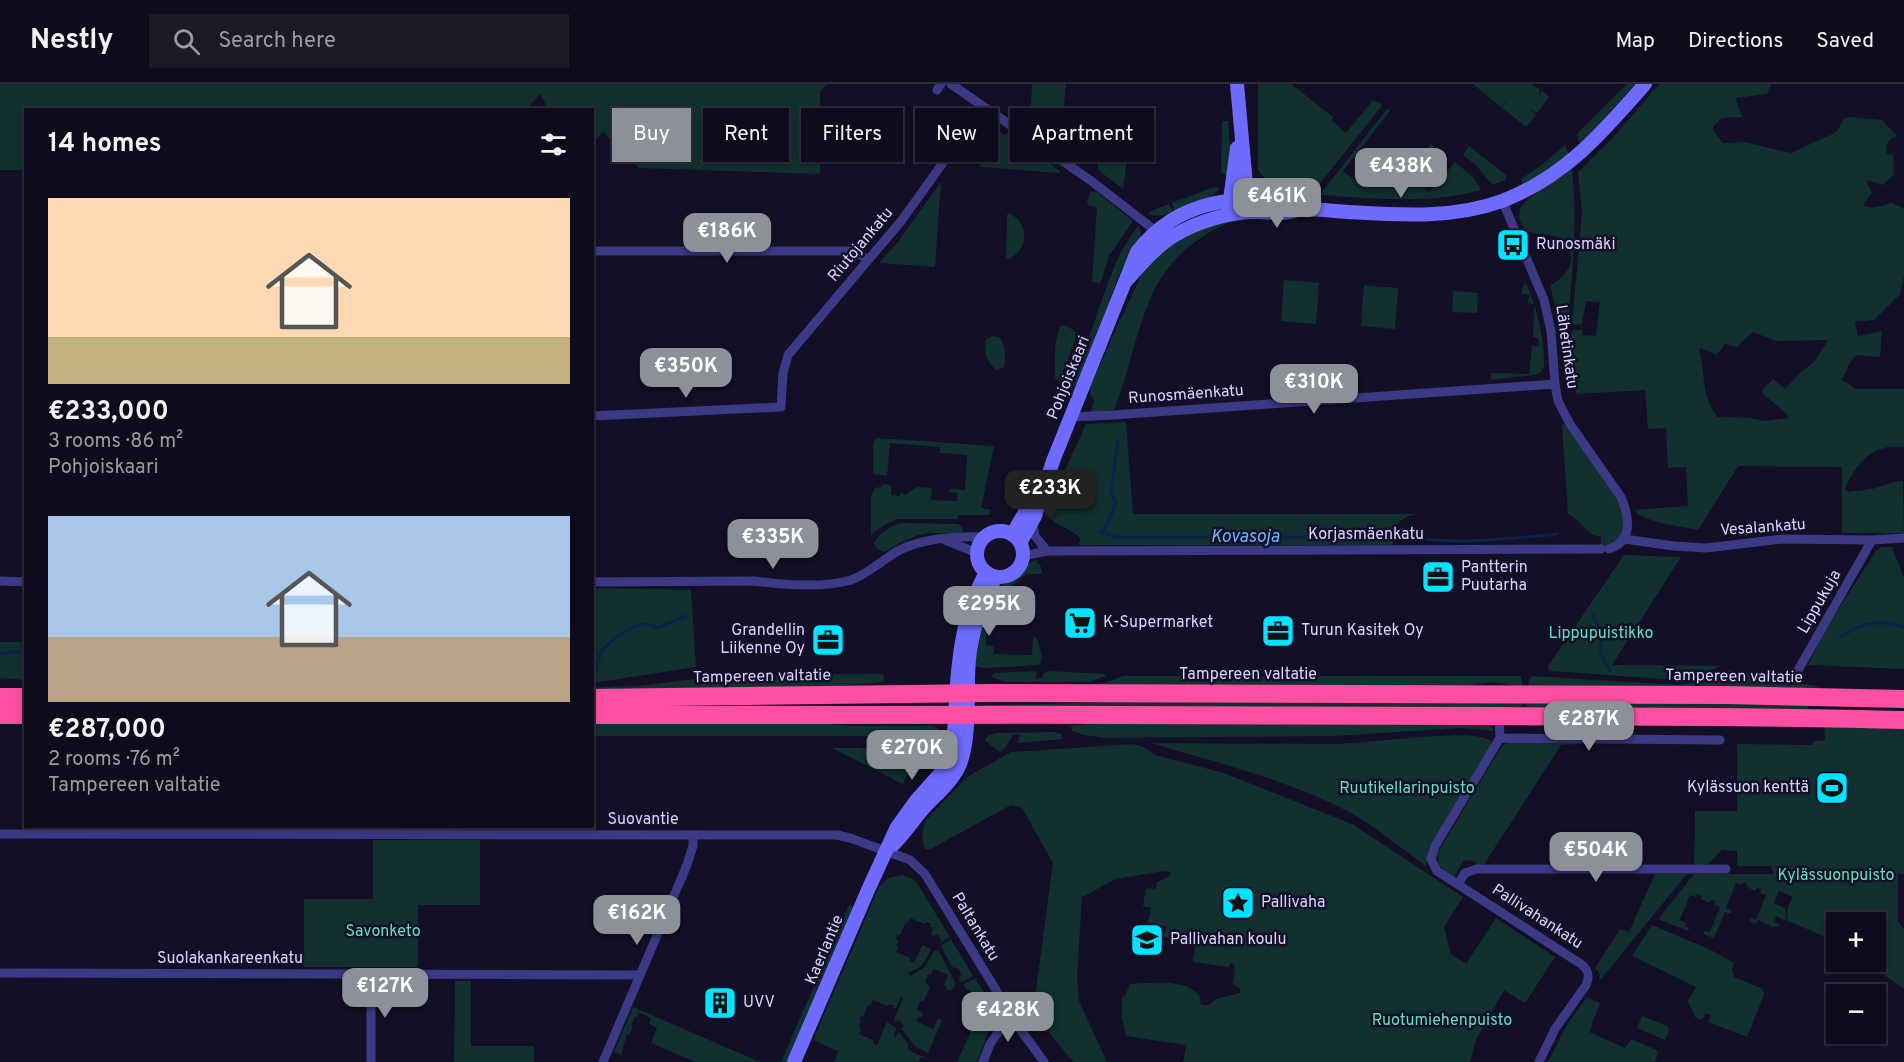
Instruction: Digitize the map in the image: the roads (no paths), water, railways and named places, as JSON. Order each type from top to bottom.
[{"type":"highway","name":"Tampereen valtatie","points":[[594,698],[962,694],[1715,695],[1904,699]]},
{"type":"highway","points":[[0,697],[24,697]]},
{"type":"highway","points":[[594,715],[1158,714],[1805,717],[1904,720]]},
{"type":"highway","points":[[0,715],[24,715]]},
{"type":"street","points":[[951,84],[1090,180],[1167,241]]},
{"type":"street","points":[[1237,84],[1247,206]]},
{"type":"street","points":[[1240,129],[1230,207],[1283,203],[1302,209],[1395,215],[1433,214],[1480,207],[1534,186],[1569,164],[1597,138],[1645,84]]},
{"type":"street","name":"Riutojankatu","points":[[594,416],[782,407],[783,373],[788,355],[902,220],[983,107]]},
{"type":"street","name":"Lähetinkatu","points":[[1502,200],[1544,300],[1551,332],[1555,384],[1563,414],[1622,497],[1628,518],[1628,531],[1624,539]]},
{"type":"street","name":"Pohjoiskaari","points":[[1018,545],[1032,522],[1044,485],[1137,252],[1155,231],[1176,217],[1206,206],[1230,207]]},
{"type":"street","name":"Pohjoiskaari","points":[[1125,282],[1167,241],[1230,207]]},
{"type":"street","points":[[594,250],[842,250],[861,255],[868,260]]},
{"type":"street","name":"Runosmäenkatu","points":[[1071,417],[1555,384]]},
{"type":"street","name":"Pohjoiskaari","points":[[1018,545],[1025,512],[1044,485]]},
{"type":"street","points":[[1032,522],[1035,536],[1047,551]]},
{"type":"street","points":[[594,582],[837,584],[854,579],[911,545],[966,537],[984,537],[998,531],[1018,545],[1018,568],[1014,573],[1008,576],[991,574],[978,562],[977,553],[984,537]]},
{"type":"street","name":"Vesalankatu","points":[[1624,539],[1706,548],[1782,539],[1904,538]]},
{"type":"street","name":"Korjasmäenkatu","points":[[1018,545],[1047,551],[1605,549],[1614,547],[1624,539]]},
{"type":"street","points":[[945,540],[977,553]]},
{"type":"street","name":"Lippukuja","points":[[1793,679],[1872,540]]},
{"type":"street","points":[[962,694],[958,664],[968,616],[991,574]]},
{"type":"street","points":[[0,581],[24,582]]},
{"type":"street","name":"Kaerlantie","points":[[794,1062],[897,827],[949,762],[961,716],[962,694]]},
{"type":"street","points":[[1499,716],[1500,738],[1720,740]]},
{"type":"street","name":"Pallivahankatu","points":[[1500,738],[1431,855],[1432,863],[1437,871],[1581,964],[1588,972],[1587,982],[1555,1029],[1539,1062]]},
{"type":"street","name":"Suovantie","points":[[0,834],[837,835],[888,851]]},
{"type":"street","points":[[603,1062],[687,865],[693,846],[693,835]]},
{"type":"street","name":"Paltankatu","points":[[888,851],[910,860],[925,874],[1011,1014],[1044,1062]]},
{"type":"street","points":[[1458,884],[1465,873],[1477,869],[1726,869]]},
{"type":"street","name":"Suolakankareenkatu","points":[[0,973],[639,975]]},
{"type":"street","points":[[371,1062],[372,975]]},
{"type":"street","points":[[983,1062],[990,1044],[1011,1014]]},
{"type":"waterway","name":"Kovasoja","points":[[1118,441],[1111,492],[1116,504],[1101,532],[1115,537],[1390,537]]},
{"type":"waterway","points":[[1409,537],[1464,541],[1557,534]]},
{"type":"waterway","points":[[1593,614],[1594,620],[1603,631],[1600,652],[1610,671]]},
{"type":"waterway","name":"Kovasoja","points":[[594,672],[604,648],[620,635],[639,625],[648,624],[657,628],[686,616]]},
{"type":"waterway","points":[[1841,637],[1856,628],[1871,623],[1887,623],[1904,627]]},
{"type":"waterway","points":[[0,653],[24,651]]},
{"type":"place","name":"Runosmäki","points":[[1513,245]]},
{"type":"place","name":"Pantterin Puutarha","points":[[1438,577]]},
{"type":"place","name":"K-Supermarket","points":[[1080,623]]},
{"type":"place","name":"Turun Kasitek Oy","points":[[1278,631]]},
{"type":"place","name":"Grandellin Liikenne Oy","points":[[828,640]]},
{"type":"place","name":"Kylässuon kenttä","points":[[1832,788]]},
{"type":"place","name":"Pallivaha","points":[[1238,903]]},
{"type":"place","name":"Pallivahan koulu","points":[[1147,940]]},
{"type":"place","name":"UVV","points":[[720,1003]]},
{"type":"park label","name":"Lippupuistikko","points":[[1601,634]]},
{"type":"park label","name":"Ruutikellarinpuisto","points":[[1407,789]]},
{"type":"park label","name":"Kylässuonpuisto","points":[[1836,876]]},
{"type":"park label","name":"Savonketo","points":[[383,932]]},
{"type":"park label","name":"Ruotumiehenpuisto","points":[[1442,1021]]}]
